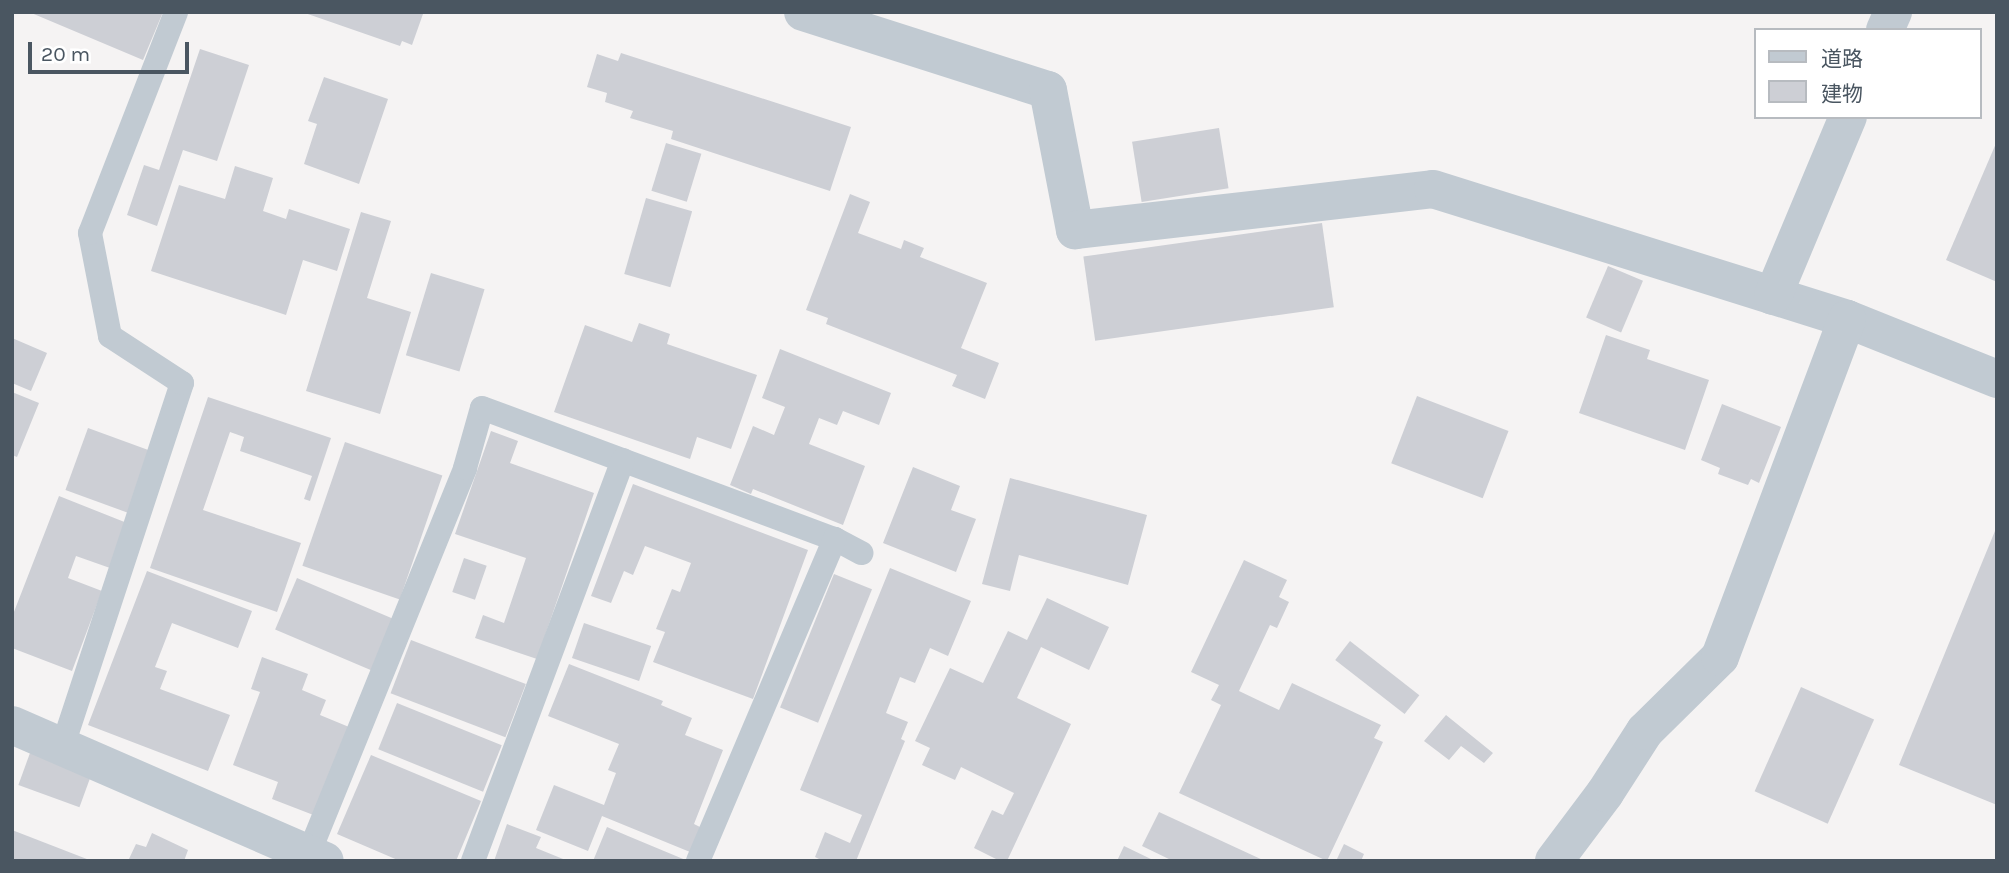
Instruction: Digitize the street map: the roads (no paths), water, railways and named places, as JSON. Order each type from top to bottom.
[{"type":"street","points":[[803,12],[1048,90],[1075,230],[1433,190],[1847,320],[1997,379]]},
{"type":"street","points":[[1773,296],[1848,119]]},
{"type":"street","points":[[1554,861],[1605,793],[1645,731],[1720,657],[1847,320]]},
{"type":"street","points":[[12,725],[317,857]]},
{"type":"lane","points":[[63,746],[182,383],[110,336],[90,233],[176,12]]},
{"type":"lane","points":[[317,857],[466,468],[482,408],[835,539],[860,553]]},
{"type":"lane","points":[[473,861],[623,460]]},
{"type":"lane","points":[[698,861],[835,539]]}]
